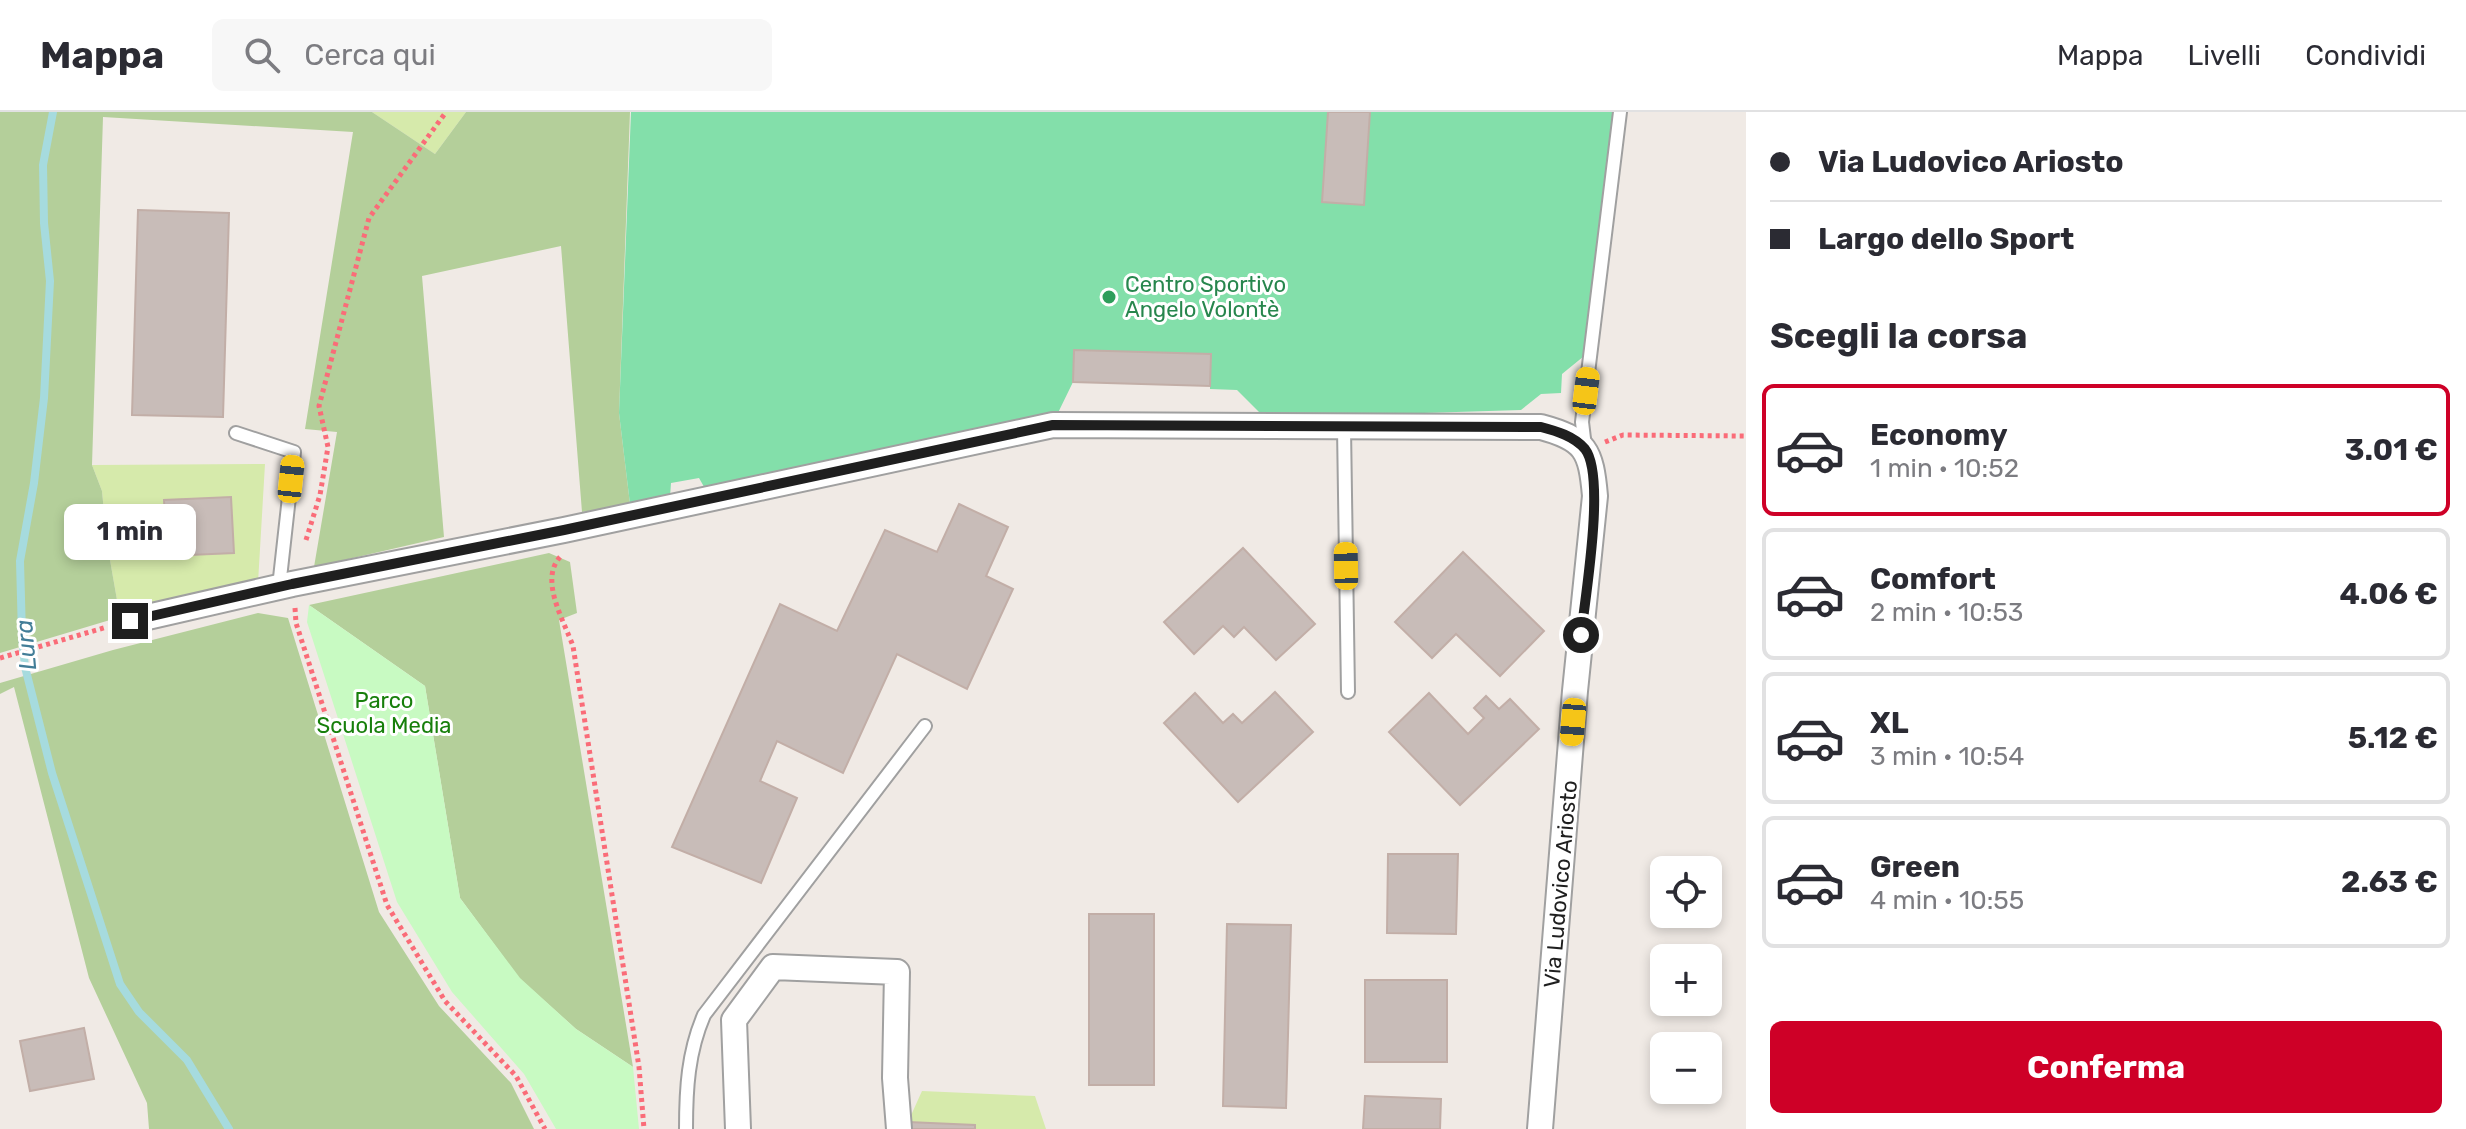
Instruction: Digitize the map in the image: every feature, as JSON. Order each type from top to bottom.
[{"type":"street","points":[[130,621],[286,585],[564,530],[1053,425],[1541,427],[1573,440],[1585,450]]},
{"type":"street","name":"Via Ludovico Ariosto","points":[[1540,1129],[1575,691],[1595,496],[1592,464],[1585,450]]},
{"type":"street","points":[[738,1129],[734,1020],[773,967],[897,972],[895,1078],[899,1129]]},
{"type":"lane","points":[[1585,450],[1582,422],[1620,112]]},
{"type":"lane","points":[[1344,428],[1348,692]]},
{"type":"lane","points":[[236,433],[294,452],[286,585]]},
{"type":"lane","points":[[686,1129],[690,1058],[704,1015],[925,726]]},
{"type":"path","points":[[446,112],[369,218],[319,406],[328,447],[320,495],[286,585],[387,905],[445,1001],[516,1076],[545,1129]]},
{"type":"path","points":[[1585,450],[1623,435],[1746,436]]},
{"type":"path","points":[[564,530],[565,552],[553,565],[550,581],[573,646],[639,1067],[644,1129]]},
{"type":"path","points":[[0,658],[130,621]]},
{"type":"green space","points":[[0,112],[372,112],[435,154],[466,112],[630,112],[619,413],[630,504],[582,512],[561,246],[422,276],[444,537],[314,567],[337,432],[305,429],[353,132],[103,117],[92,465],[102,491],[107,543],[120,617],[0,653]]},
{"type":"green space","points":[[372,112],[466,112],[435,154]]},
{"type":"green space","name":"Centro Sportivo Angelo Volontè","points":[[631,112],[1613,112],[1589,352],[1562,374],[1561,393],[1541,394],[1521,410],[1265,418],[1237,390],[1210,389],[1210,386],[1073,382],[1055,419],[707,492],[699,478],[671,483],[670,497],[630,504],[619,413]]},
{"type":"green space","points":[[265,464],[258,583],[120,617],[107,543],[102,491],[92,465]]},
{"type":"green space","points":[[549,553],[570,562],[577,613],[559,620],[633,1067],[576,1029],[519,978],[460,898],[425,686],[309,605]]},
{"type":"green space","name":"Parco Scuola Media","points":[[309,605],[425,686],[460,898],[520,978],[576,1029],[633,1067],[639,1129],[556,1129],[524,1074],[452,992],[397,902],[307,622]]},
{"type":"green space","points":[[258,613],[288,618],[379,912],[439,1006],[511,1083],[534,1129],[149,1129],[147,1103],[89,978],[14,687],[0,694],[0,683]]},
{"type":"green space","points":[[922,1091],[1035,1096],[1046,1129],[975,1129],[975,1125],[908,1122]]},
{"type":"building","points":[[1328,112],[1370,112],[1364,205],[1322,202]]},
{"type":"building","points":[[138,210],[229,213],[223,417],[132,415]]},
{"type":"building","points":[[1074,350],[1211,354],[1210,386],[1073,382]]},
{"type":"building","points":[[231,497],[234,553],[167,556],[164,500]]},
{"type":"building","points":[[959,504],[1008,527],[986,576],[1013,589],[967,689],[897,654],[843,773],[777,741],[760,781],[797,798],[761,883],[672,847],[780,604],[837,631],[885,530],[937,552]]},
{"type":"building","points":[[1243,548],[1315,624],[1276,660],[1244,627],[1234,637],[1223,626],[1194,654],[1164,622]]},
{"type":"building","points":[[1463,552],[1544,631],[1500,676],[1456,634],[1432,658],[1395,622]]},
{"type":"building","points":[[1275,692],[1313,732],[1238,802],[1164,723],[1195,693],[1223,723],[1233,714],[1242,723]]},
{"type":"building","points":[[1429,693],[1468,734],[1484,718],[1474,708],[1486,696],[1499,709],[1510,699],[1539,729],[1460,805],[1389,732]]},
{"type":"building","points":[[1388,854],[1458,854],[1456,934],[1387,933]]},
{"type":"building","points":[[1089,914],[1154,914],[1154,1085],[1089,1085]]},
{"type":"building","points":[[1227,924],[1291,925],[1286,1108],[1223,1106]]},
{"type":"building","points":[[1365,980],[1447,980],[1447,1062],[1365,1062]]},
{"type":"building","points":[[84,1028],[94,1079],[30,1091],[20,1041]]},
{"type":"building","points":[[1365,1096],[1441,1099],[1440,1129],[1363,1129]]},
{"type":"building","points":[[908,1122],[975,1125],[975,1129],[908,1129]]},
{"type":"waterway","name":"Lura","points":[[53,112],[43,165],[44,223],[50,281],[44,398],[34,483],[20,561],[25,667],[52,773],[120,984],[139,1012],[187,1060],[229,1129]]},
{"type":"place","name":"Centro Sportivo Angelo Volontè","points":[[1109,297]]},
{"type":"route","points":[[130,621],[292,584],[564,530],[1053,425],[1541,427],[1573,440],[1585,450],[1592,464],[1595,496],[1581,635]]}]
